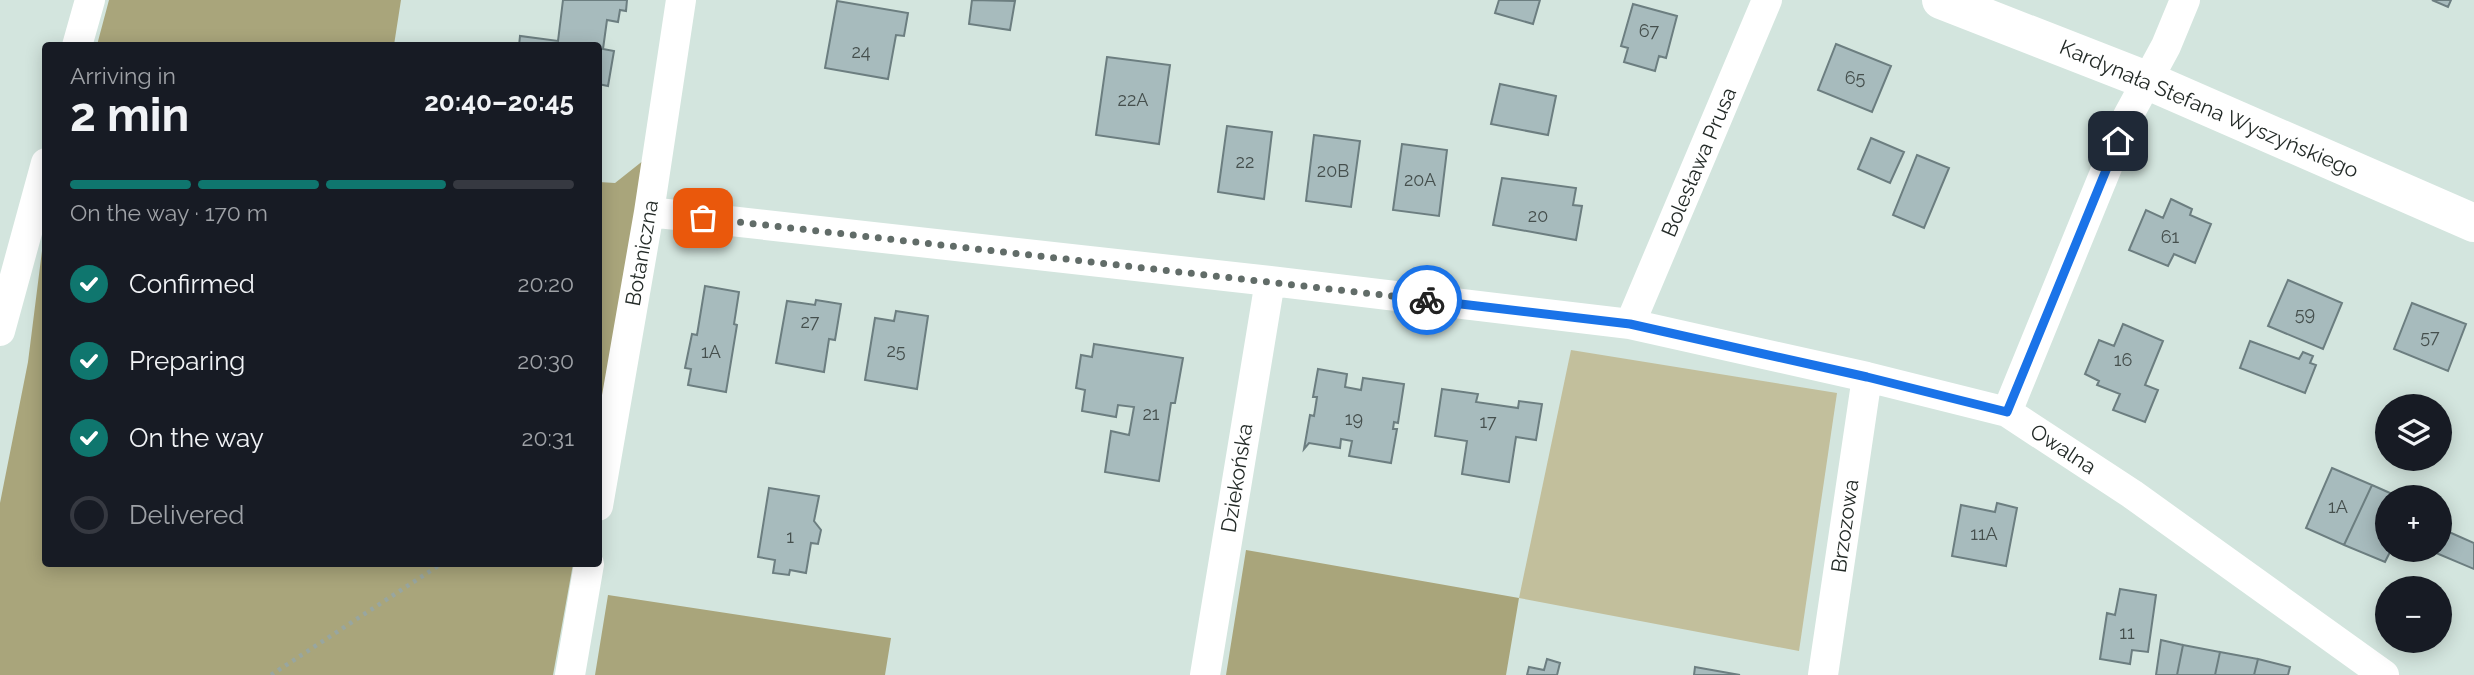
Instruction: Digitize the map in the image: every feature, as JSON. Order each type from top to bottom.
[{"type":"main road","name":"Kardynała Stefana Wyszyńskiego","points":[[1941,0],[2146,80],[2474,223]]},
{"type":"street","points":[[78,42],[90,0]]},
{"type":"street","name":"Botaniczna","points":[[602,483],[649,212],[681,0]]},
{"type":"street","name":"Bolesława Prusa","points":[[1630,324],[1767,0]]},
{"type":"street","points":[[2007,412],[2128,116],[2166,46],[2185,0]]},
{"type":"street","points":[[0,331],[42,178]]},
{"type":"street","name":"Owalna","points":[[649,212],[1630,324],[1867,377],[2007,412],[2132,494],[2384,675]]},
{"type":"street","name":"Dziekońska","points":[[1205,675],[1270,281]]},
{"type":"street","name":"Brzozowa","points":[[1823,675],[1867,377]]},
{"type":"street","points":[[570,675],[588,567]]},
{"type":"path","points":[[271,675],[436,567]]},
{"type":"shaded area","points":[[109,0],[401,0],[394,42],[98,42]]},
{"type":"shaded area","points":[[644,160],[602,400],[602,182],[615,183]]},
{"type":"shaded area","points":[[42,251],[42,567],[572,567],[553,675],[0,675],[0,503],[28,362]]},
{"type":"shaded area","points":[[1571,350],[1837,393],[1799,651],[1519,598]]},
{"type":"shaded area","points":[[1246,550],[1519,598],[1506,675],[1226,675]]},
{"type":"shaded area","points":[[608,595],[891,638],[885,675],[595,675]]},
{"type":"building","points":[[563,0],[627,0],[626,11],[620,10],[618,22],[607,20],[603,49],[614,51],[608,86],[602,85],[602,42],[519,42],[520,36],[558,41]]},
{"type":"building","points":[[972,0],[1015,1],[1010,30],[969,24]]},
{"type":"building","points":[[1499,0],[1540,0],[1533,24],[1495,13]]},
{"type":"building","points":[[2432,0],[2451,0],[2448,7]]},
{"type":"building","points":[[837,1],[908,13],[904,36],[896,35],[888,79],[825,68]]},
{"type":"building","points":[[1633,4],[1677,16],[1666,58],[1659,56],[1655,71],[1624,62],[1628,48],[1621,46]]},
{"type":"building","points":[[1836,44],[1891,66],[1872,112],[1818,90]]},
{"type":"building","points":[[1107,57],[1170,65],[1159,144],[1096,135]]},
{"type":"building","points":[[1500,84],[1556,96],[1548,135],[1491,124]]},
{"type":"building","points":[[1227,126],[1272,132],[1264,199],[1218,192]]},
{"type":"building","points":[[1314,135],[1360,141],[1351,207],[1306,201]]},
{"type":"building","points":[[1871,138],[1904,152],[1890,183],[1858,169]]},
{"type":"building","points":[[1402,144],[1447,150],[1439,216],[1393,210]]},
{"type":"building","points":[[1917,155],[1949,168],[1924,228],[1893,215]]},
{"type":"building","points":[[1502,178],[1576,188],[1573,205],[1582,206],[1576,240],[1493,225]]},
{"type":"building","points":[[2171,199],[2192,209],[2190,215],[2211,224],[2195,263],[2174,254],[2168,266],[2129,250],[2146,210],[2163,218]]},
{"type":"building","points":[[2288,280],[2342,303],[2323,349],[2268,326]]},
{"type":"building","points":[[705,286],[739,292],[734,324],[737,325],[726,392],[688,385],[691,369],[685,368],[692,334],[697,335]]},
{"type":"building","points":[[816,300],[841,304],[835,340],[829,339],[824,372],[776,363],[787,301],[815,305]]},
{"type":"building","points":[[2412,303],[2466,324],[2448,371],[2394,349]]},
{"type":"building","points":[[896,311],[928,316],[917,389],[865,380],[875,318],[894,321]]},
{"type":"building","points":[[2123,324],[2163,341],[2145,385],[2158,390],[2145,422],[2113,410],[2120,394],[2097,385],[2099,381],[2085,374],[2099,340],[2114,346]]},
{"type":"building","points":[[2250,341],[2299,359],[2303,352],[2313,356],[2310,363],[2316,365],[2305,393],[2240,368]]},
{"type":"building","points":[[1094,344],[1183,358],[1175,403],[1171,403],[1159,481],[1105,472],[1111,431],[1129,435],[1134,407],[1118,405],[1116,417],[1082,411],[1085,390],[1076,388],[1081,355],[1092,357]]},
{"type":"building","points":[[1318,369],[1347,374],[1345,387],[1361,390],[1363,378],[1404,384],[1398,423],[1394,422],[1393,429],[1397,429],[1391,463],[1349,456],[1352,441],[1341,439],[1340,448],[1309,443],[1304,449],[1310,415],[1314,416],[1317,397],[1313,397]]},
{"type":"building","points":[[1442,389],[1478,394],[1476,402],[1518,408],[1519,401],[1542,404],[1536,440],[1516,437],[1509,482],[1462,474],[1467,441],[1435,436]]},
{"type":"building","points":[[2332,468],[2372,485],[2344,545],[2306,528]]},
{"type":"building","points":[[2372,485],[2375,486],[2375,558],[2344,545]]},
{"type":"building","points":[[769,488],[819,496],[814,521],[821,530],[818,544],[811,543],[806,573],[790,570],[789,575],[773,573],[775,560],[758,557]]},
{"type":"building","points":[[1997,503],[2017,508],[2006,566],[1952,556],[1961,505],[1995,512]]},
{"type":"building","points":[[2452,533],[2474,543],[2474,569],[2452,560]]},
{"type":"building","points":[[2120,589],[2156,595],[2148,652],[2132,650],[2130,664],[2100,659],[2107,613],[2115,615]]},
{"type":"building","points":[[2161,640],[2183,645],[2177,675],[2156,675]]},
{"type":"building","points":[[2183,645],[2220,652],[2215,675],[2177,675]]},
{"type":"building","points":[[2220,652],[2258,659],[2254,675],[2215,675]]},
{"type":"building","points":[[1547,659],[1560,663],[1557,675],[1527,675],[1529,667],[1544,670]]},
{"type":"building","points":[[2258,659],[2290,667],[2288,675],[2254,675]]},
{"type":"building","points":[[1695,667],[1740,675],[1694,675]]},
{"type":"way so far","points":[[703,218],[1427,300]]},
{"type":"route","points":[[1427,300],[1630,324],[1867,377],[2007,412],[2118,141]]}]
